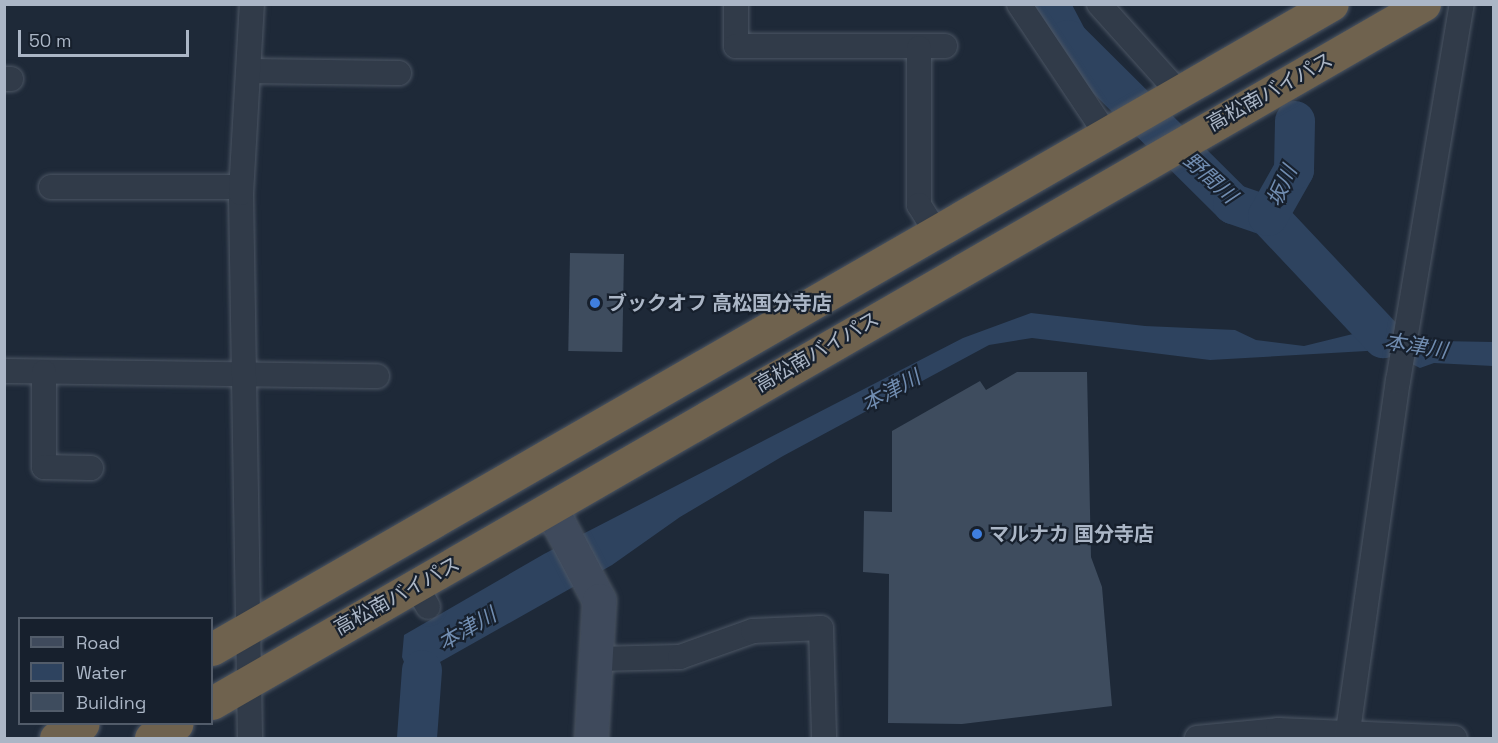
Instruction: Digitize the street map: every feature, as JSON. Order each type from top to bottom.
[{"type":"highway","points":[[213,648],[1332,4]]},
{"type":"highway","name":"高松南バイパス","points":[[213,702],[251,679],[422,596],[551,509],[1150,159],[1424,4]]},
{"type":"highway","points":[[56,738],[79,725]]},
{"type":"highway","points":[[151,738],[173,725]]},
{"type":"street","points":[[250,738],[247,371],[241,187],[252,4]]},
{"type":"street","points":[[735,4],[736,46],[919,48],[945,46]]},
{"type":"street","points":[[1019,4],[1112,131]]},
{"type":"street","points":[[1099,4],[1135,50],[1179,93]]},
{"type":"street","points":[[1348,736],[1398,381],[1462,4]]},
{"type":"street","points":[[919,48],[919,205],[936,232]]},
{"type":"street","points":[[249,71],[399,73]]},
{"type":"street","points":[[51,187],[241,187]]},
{"type":"street","points":[[4,371],[247,371],[377,376]]},
{"type":"street","points":[[44,372],[44,467],[91,468]]},
{"type":"street","points":[[551,509],[592,580],[599,600],[591,738]]},
{"type":"street","points":[[597,659],[680,657],[753,631],[821,628],[824,738]]},
{"type":"street","points":[[1197,738],[1278,730],[1348,736],[1455,738]]},
{"type":"water","points":[[1031,313],[1145,326],[1235,330],[1256,340],[1304,346],[1361,332],[1371,319],[1395,331],[1438,341],[1493,342],[1493,366],[1434,363],[1420,368],[1384,350],[1210,360],[1032,338],[989,345],[783,456],[680,517],[612,565],[440,662],[432,673],[429,723],[412,726],[408,672],[402,657],[404,635],[544,554],[963,338]]},
{"type":"building","name":"ブックオフ 高松国分寺店","points":[[570,253],[624,254],[622,352],[568,351]]},
{"type":"building","name":"マルナカ 国分寺店","points":[[1017,372],[1087,372],[1091,557],[1102,587],[1112,706],[962,724],[888,723],[889,574],[863,572],[864,511],[892,512],[892,431],[980,381],[986,390]]},
{"type":"waterway","name":"野間川","points":[[1049,4],[1068,40],[1233,204],[1268,216],[1383,338]]},
{"type":"waterway","name":"坂川","points":[[1268,216],[1294,170],[1295,121]]},
{"type":"waterway","name":"本津川","points":[[417,738],[422,670]]},
{"type":"place","name":"ブックオフ 高松国分寺店","points":[[595,303]]},
{"type":"place","name":"マルナカ 国分寺店","points":[[977,534]]}]
